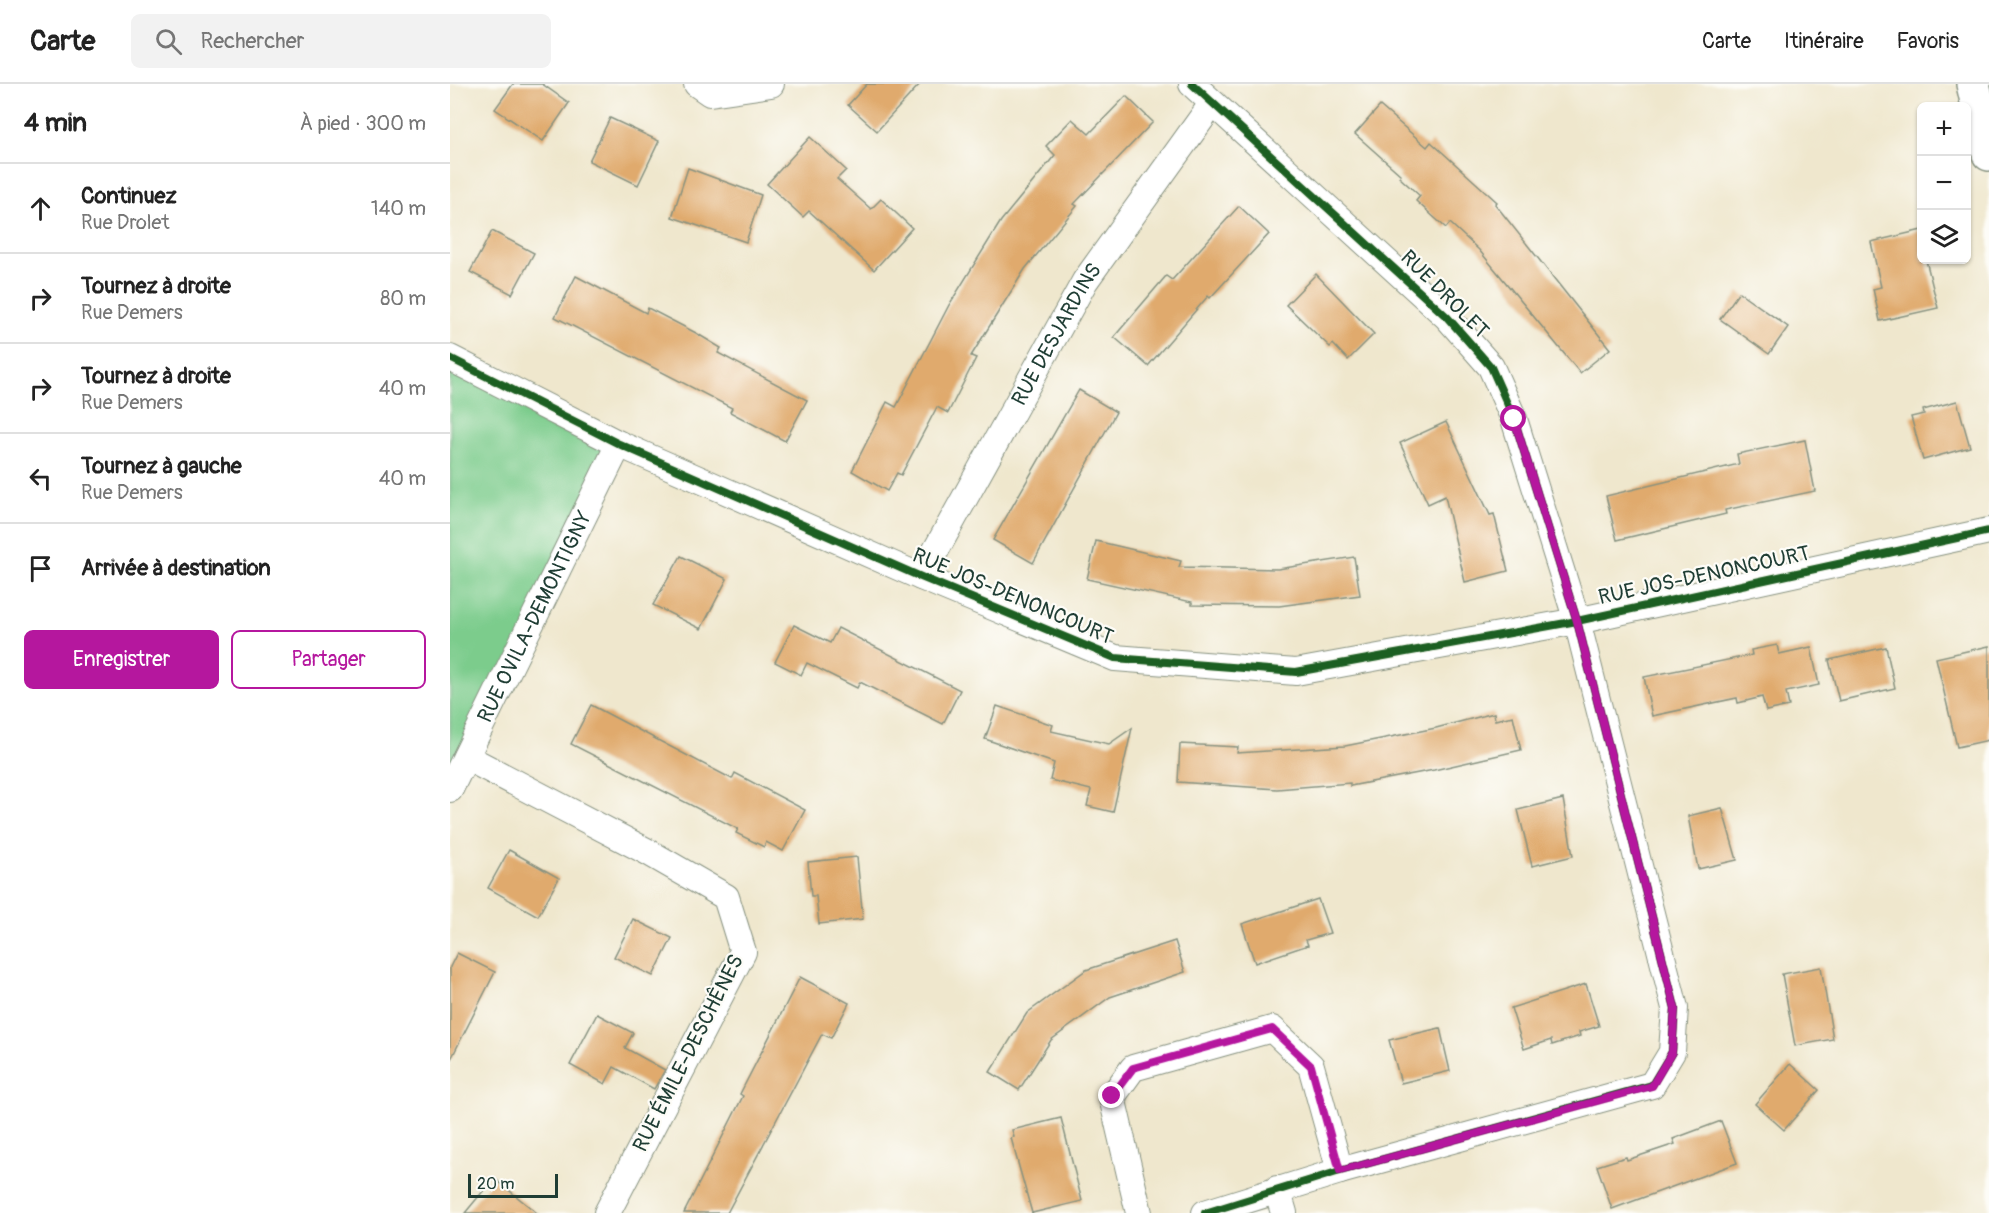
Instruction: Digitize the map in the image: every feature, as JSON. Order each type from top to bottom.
[{"type":"street","points":[[697,84],[710,93],[771,84]]},
{"type":"street","name":"RUE DROLET","points":[[1192,84],[1447,317],[1491,368],[1514,419],[1577,621],[1675,1008],[1672,1052],[1652,1086],[1340,1171]]},
{"type":"street","points":[[1973,84],[1989,154]]},
{"type":"street","name":"RUE DESJARDINS","points":[[921,578],[1085,280],[1212,104]]},
{"type":"street","name":"RUE JOS-DENONCOURT","points":[[450,358],[619,444],[921,578],[1115,658],[1296,672],[1577,621],[1989,531]]},
{"type":"street","name":"RUE OVILA-DEMONTIGNY","points":[[450,789],[619,444]]},
{"type":"street","name":"RUE ÉMILE-DESCHÊNES","points":[[466,757],[648,852],[726,897],[743,952],[607,1213]]},
{"type":"street","points":[[1139,1213],[1112,1096],[1133,1068],[1272,1029],[1311,1066],[1340,1171],[1281,1201],[1204,1213]]},
{"type":"green space","points":[[450,357],[619,444],[450,789]]},
{"type":"building","points":[[513,84],[542,84],[569,103],[543,141],[495,109]]},
{"type":"building","points":[[867,84],[920,84],[877,131],[848,105]]},
{"type":"building","points":[[1126,96],[1153,122],[1074,204],[1077,206],[1025,269],[971,356],[976,358],[948,413],[937,407],[901,475],[897,473],[887,491],[852,471],[887,402],[896,407],[949,305],[1001,221],[1055,155],[1046,146],[1072,119],[1089,134]]},
{"type":"building","points":[[1380,106],[1427,147],[1431,142],[1497,202],[1495,204],[1610,349],[1580,373],[1479,250],[1450,223],[1446,228],[1416,201],[1420,196],[1399,177],[1401,175],[1355,134]]},
{"type":"building","points":[[610,118],[659,141],[638,185],[589,161]]},
{"type":"building","points":[[810,137],[846,170],[837,179],[871,209],[881,199],[912,228],[874,270],[809,211],[803,217],[767,184]]},
{"type":"building","points":[[688,168],[761,195],[746,242],[672,217]]},
{"type":"building","points":[[1239,206],[1269,234],[1210,298],[1208,296],[1148,366],[1114,337],[1166,276],[1172,280]]},
{"type":"building","points":[[492,231],[534,253],[512,294],[470,272]]},
{"type":"building","points":[[1917,231],[1917,264],[1927,264],[1938,308],[1880,321],[1873,289],[1881,287],[1871,242]]},
{"type":"building","points":[[1316,274],[1374,334],[1348,360],[1333,344],[1330,347],[1286,305]]},
{"type":"building","points":[[576,276],[646,313],[648,308],[696,333],[721,348],[718,353],[807,400],[785,441],[730,412],[732,408],[555,317]]},
{"type":"building","points":[[1739,292],[1788,327],[1769,354],[1720,319]]},
{"type":"building","points":[[1079,390],[1116,412],[1033,563],[993,540]]},
{"type":"building","points":[[1957,401],[1970,447],[1923,460],[1911,417],[1924,414],[1923,410]]},
{"type":"building","points":[[1446,422],[1490,515],[1494,514],[1508,571],[1465,582],[1445,496],[1428,504],[1400,443]]},
{"type":"building","points":[[1805,440],[1815,491],[1725,510],[1726,514],[1617,540],[1606,496],[1739,464],[1737,454]]},
{"type":"building","points":[[1096,541],[1181,561],[1179,567],[1278,569],[1354,557],[1360,595],[1279,606],[1192,605],[1192,602],[1087,579]]},
{"type":"building","points":[[681,556],[727,579],[701,629],[653,605]]},
{"type":"building","points":[[794,625],[830,643],[838,628],[960,690],[943,724],[860,682],[857,688],[807,663],[801,675],[775,662]]},
{"type":"building","points":[[1777,645],[1779,654],[1811,647],[1819,685],[1786,692],[1789,706],[1766,711],[1762,697],[1738,703],[1737,698],[1652,716],[1644,677],[1752,655],[1751,650]]},
{"type":"building","points":[[1989,646],[1989,740],[1957,747],[1936,658]]},
{"type":"building","points":[[1886,647],[1895,688],[1839,701],[1829,660]]},
{"type":"building","points":[[591,705],[732,779],[735,773],[805,810],[783,851],[766,842],[764,847],[736,833],[738,829],[571,744]]},
{"type":"building","points":[[997,706],[1053,725],[1051,731],[1109,744],[1132,728],[1113,812],[1087,806],[1091,790],[1050,780],[1054,763],[985,739]]},
{"type":"building","points":[[1494,713],[1495,720],[1513,716],[1521,750],[1350,786],[1350,783],[1277,789],[1178,782],[1180,744],[1238,747],[1237,753],[1345,746],[1436,728]]},
{"type":"building","points":[[1563,799],[1573,856],[1532,866],[1518,810]]},
{"type":"building","points":[[1722,808],[1737,860],[1698,869],[1688,816]]},
{"type":"building","points":[[509,850],[559,878],[538,916],[488,888]]},
{"type":"building","points":[[857,857],[863,919],[819,924],[816,896],[811,896],[808,862]]},
{"type":"building","points":[[1318,899],[1330,933],[1306,940],[1308,945],[1255,963],[1242,924]]},
{"type":"building","points":[[633,919],[672,938],[653,976],[614,957]]},
{"type":"building","points":[[1175,941],[1185,972],[1110,997],[1051,1040],[1019,1090],[990,1072],[1027,1013],[1086,970]]},
{"type":"building","points":[[457,953],[495,972],[450,1061],[450,967]]},
{"type":"building","points":[[1821,967],[1833,1039],[1795,1046],[1782,974]]},
{"type":"building","points":[[800,977],[849,1003],[831,1038],[822,1034],[727,1213],[684,1213],[743,1096],[740,1094]]},
{"type":"building","points":[[1586,984],[1599,1026],[1579,1032],[1580,1036],[1552,1045],[1551,1040],[1524,1049],[1511,1008]]},
{"type":"building","points":[[597,1014],[633,1033],[625,1048],[665,1070],[654,1089],[614,1067],[605,1084],[570,1065]]},
{"type":"building","points":[[1440,1028],[1450,1071],[1401,1083],[1389,1040]]},
{"type":"building","points":[[1790,1064],[1819,1090],[1784,1130],[1755,1104]]},
{"type":"building","points":[[1061,1118],[1082,1201],[1032,1213],[1011,1138],[1014,1137],[1012,1130]]},
{"type":"building","points":[[1721,1121],[1737,1163],[1612,1209],[1597,1166],[1626,1157],[1627,1160],[1675,1144],[1673,1139]]},
{"type":"building","points":[[494,1178],[537,1213],[465,1213]]},
{"type":"cycle path","points":[[1192,84],[1447,317],[1491,367],[1514,419],[1577,621],[1675,1008],[1672,1052],[1652,1085],[1340,1171],[1205,1213]]},
{"type":"cycle path","points":[[450,358],[619,444],[921,577],[1115,658],[1296,672],[1577,621],[1989,531]]},
{"type":"route","points":[[1112,1096],[1133,1068],[1272,1029],[1311,1066],[1340,1171],[1652,1086],[1672,1052],[1675,1008],[1577,621],[1514,419]]}]
